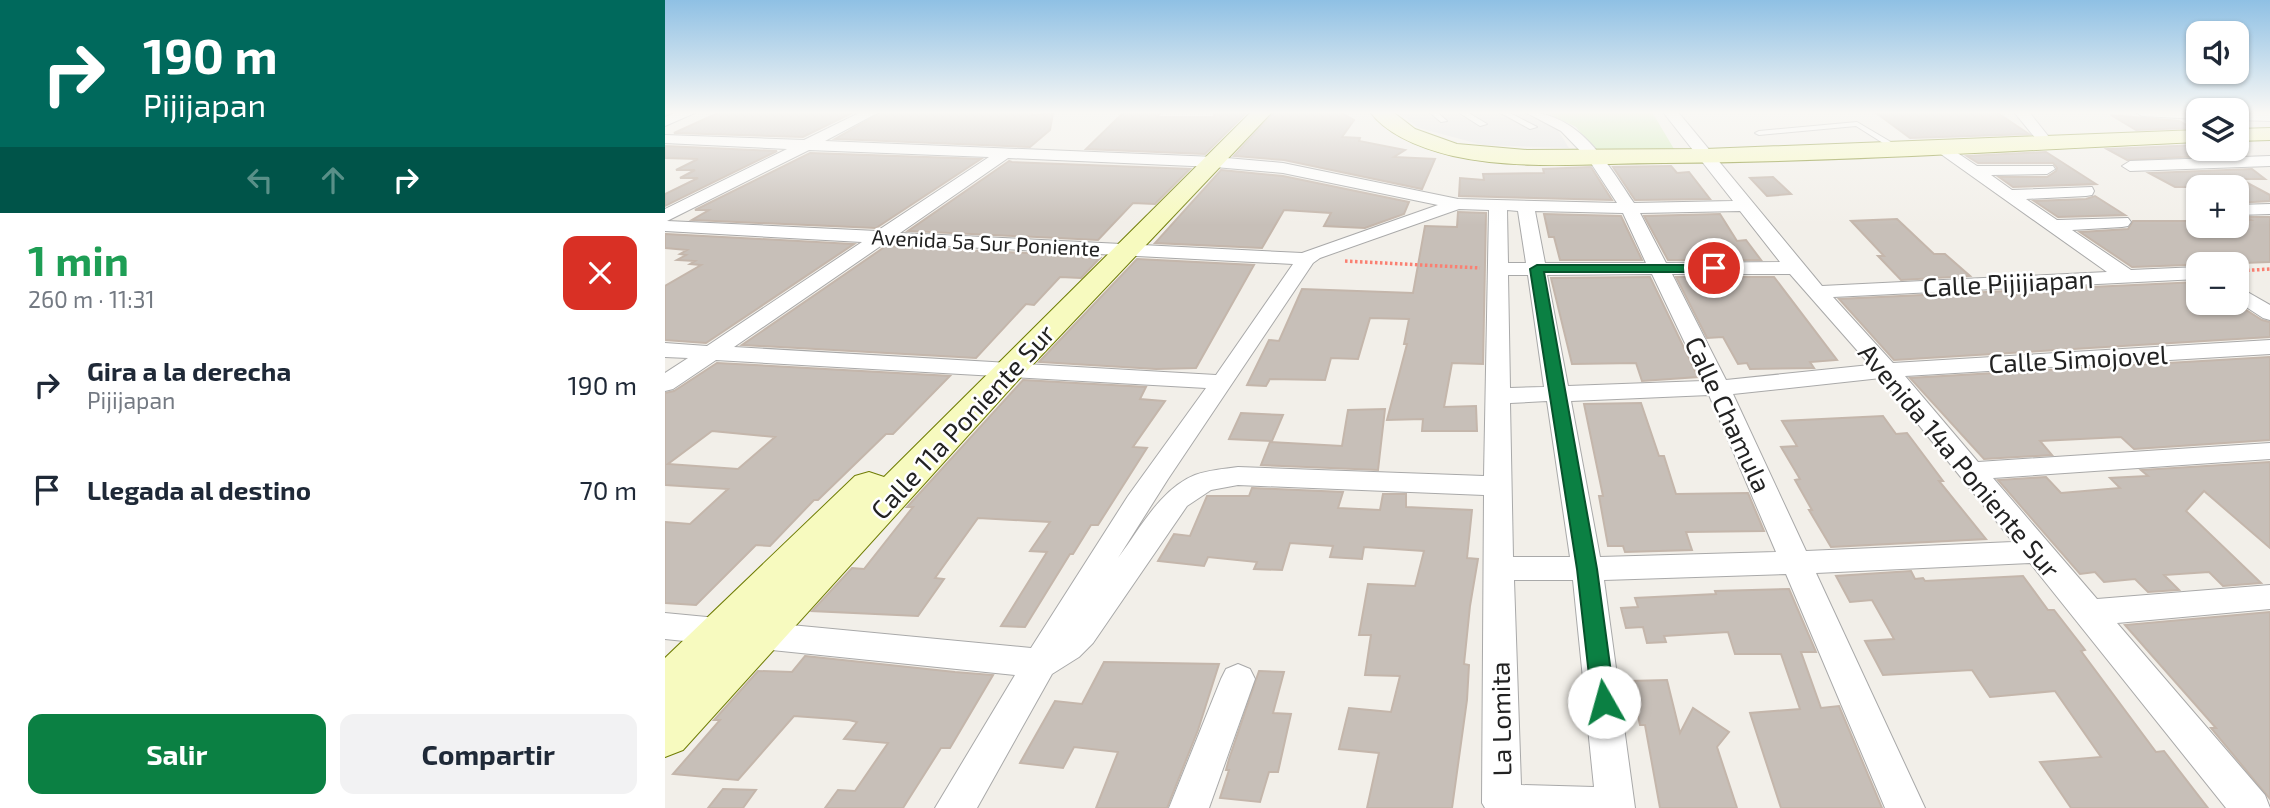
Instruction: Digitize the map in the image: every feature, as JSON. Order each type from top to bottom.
[{"type":"main road","name":"Calle 11a Poniente Sur","points":[[1207,161],[1216,150]]},
{"type":"main road","name":"Calle 11a Poniente Sur","points":[[665,690],[1220,150]]},
{"type":"main road","points":[[1425,150],[1447,158],[1501,163],[1856,150]]},
{"type":"main road","points":[[1455,150],[1527,157],[1602,159]]},
{"type":"main road","name":"Calle 11a Poniente Sur","points":[[665,733],[760,636],[997,369]]},
{"type":"street","points":[[665,216],[798,150]]},
{"type":"street","points":[[923,150],[1207,161],[1283,168],[1458,204],[1629,208],[1745,206]]},
{"type":"street","name":"Calle Chamula","points":[[1591,150],[1602,159],[1629,208],[1719,388],[1905,808]]},
{"type":"street","name":"Avenida 14a Poniente Sur","points":[[1700,150],[1795,268],[1886,370],[2251,808]]},
{"type":"street","points":[[1944,150],[2126,276]]},
{"type":"street","points":[[665,384],[1005,153]]},
{"type":"street","points":[[2130,166],[2270,161]]},
{"type":"street","points":[[1974,171],[2047,169]]},
{"type":"street","points":[[2009,195],[2086,191]]},
{"type":"street","points":[[955,808],[1137,505],[1221,382],[1267,322],[1306,259],[1313,254],[1458,204]]},
{"type":"street","name":"La Lomita","points":[[1512,206],[1537,269],[1560,396],[1587,569],[1616,807],[1502,803],[1498,569],[1498,269],[1512,206]]},
{"type":"street","points":[[2249,210],[2270,209]]},
{"type":"street","points":[[2053,226],[2122,222]]},
{"type":"street","name":"Avenida 5a Sur Poniente","points":[[665,226],[1306,259]]},
{"type":"street","points":[[1498,269],[1795,268]]},
{"type":"street","name":"Calle Pijijiapan","points":[[1818,292],[2186,274]]},
{"type":"street","points":[[2249,300],[2270,314]]},
{"type":"street","name":"Calle Simojovel","points":[[1498,396],[1560,396],[1719,388],[1886,370],[2270,347]]},
{"type":"street","points":[[665,350],[1221,382]]},
{"type":"street","points":[[1970,471],[2270,451]]},
{"type":"street","points":[[665,626],[1042,663],[1081,634],[1177,499],[1203,482],[1238,476],[1498,486]]},
{"type":"street","points":[[1498,569],[1798,563],[2037,552]]},
{"type":"street","points":[[2087,613],[2270,597]]},
{"type":"street","points":[[1189,808],[1238,679]]},
{"type":"path","points":[[1306,259],[1498,269]]},
{"type":"path","points":[[2249,271],[2270,270]]},
{"type":"green space","points":[[1594,150],[1646,150],[1595,151]]},
{"type":"building","points":[[665,150],[777,151],[665,206],[665,194],[698,178],[680,178],[695,170],[676,170],[698,159],[665,158]]},
{"type":"building","points":[[1103,150],[1209,150],[1205,154]]},
{"type":"building","points":[[1240,150],[1404,150],[1394,157],[1435,159],[1422,189],[1284,160],[1234,156]]},
{"type":"building","points":[[2108,150],[2186,150],[2186,157],[2127,160]]},
{"type":"building","points":[[2046,152],[2096,184],[2013,187],[1999,177],[2047,177],[2057,168],[2053,163],[1978,163],[1967,156]]},
{"type":"building","points":[[810,153],[981,159],[876,228],[692,220],[709,210],[695,210]]},
{"type":"building","points":[[1009,161],[1190,169],[1155,204],[1133,203],[1098,240],[908,231]]},
{"type":"building","points":[[1671,166],[1677,173],[1689,172],[1710,199],[1635,200],[1613,167]]},
{"type":"building","points":[[1591,167],[1612,200],[1459,196],[1460,178],[1484,180],[1483,174],[1544,173],[1543,169]]},
{"type":"building","points":[[2252,169],[2265,179],[2249,179],[2249,175],[2186,175],[2186,187],[2175,187],[2149,173]]},
{"type":"building","points":[[1221,170],[1283,176],[1409,202],[1404,214],[1365,228],[1324,226],[1331,213],[1284,210],[1262,248],[1155,243]]},
{"type":"building","points":[[1773,177],[1791,194],[1767,196],[1750,178]]},
{"type":"building","points":[[2249,184],[2270,195],[2270,201],[2249,202]]},
{"type":"building","points":[[2095,196],[2125,215],[2058,217],[2034,201],[2086,199]]},
{"type":"building","points":[[1458,212],[1486,213],[1483,364],[1452,363],[1444,407],[1476,406],[1477,431],[1422,431],[1423,419],[1387,420],[1407,344],[1404,344],[1409,319],[1370,318],[1358,359],[1331,358],[1325,380],[1270,379],[1266,386],[1247,385],[1269,340],[1279,341],[1302,289],[1413,293],[1425,226],[1457,227]]},
{"type":"building","points":[[1544,214],[1621,216],[1642,260],[1560,260],[1554,237],[1549,237]]},
{"type":"building","points":[[1720,214],[1737,241],[1746,240],[1761,260],[1668,260],[1644,216]]},
{"type":"building","points":[[2249,217],[2270,217],[2270,262],[2249,263],[2249,252],[2186,252],[2186,265],[2132,267],[2080,232],[2128,229],[2133,221],[2186,221],[2186,238],[2249,238]]},
{"type":"building","points":[[1897,219],[1934,254],[1945,254],[1970,276],[1901,280],[1878,256],[1884,256],[1851,221]]},
{"type":"building","points":[[665,234],[854,244],[706,343],[665,340],[665,286],[701,265],[690,264],[695,261],[677,260],[686,255],[680,254],[687,250],[665,248]]},
{"type":"building","points":[[886,246],[1100,258],[1081,278],[1060,277],[1034,305],[1026,304],[976,358],[742,345]]},
{"type":"building","points":[[1137,259],[1254,265],[1196,368],[1156,369],[1039,362]]},
{"type":"building","points":[[1650,277],[1698,377],[1642,381],[1636,363],[1572,364],[1551,278]]},
{"type":"building","points":[[1676,277],[1774,277],[1837,360],[1810,362],[1814,368],[1750,369],[1747,363],[1738,364],[1723,337],[1707,338]]},
{"type":"building","points":[[2186,283],[2186,315],[2249,315],[2249,312],[2270,322],[2270,337],[1894,360],[1839,299]]},
{"type":"building","points":[[2270,357],[2270,440],[2134,449],[2121,437],[2040,441],[2052,455],[1984,459],[1910,378]]},
{"type":"building","points":[[717,363],[950,376],[893,434],[886,434],[818,500],[814,500],[770,546],[756,545],[696,605],[665,603],[665,522],[690,524],[728,489],[665,485],[665,393],[674,391]],"holes":[[[712,431],[775,437],[738,469],[668,464]]]},
{"type":"building","points":[[1023,380],[1146,387],[1140,399],[1165,401],[1133,447],[1147,448],[1098,525],[1091,525],[1073,554],[1070,554],[1025,627],[1001,626],[1047,552],[1030,551],[1050,522],[978,518],[935,578],[944,579],[918,616],[812,611],[852,568],[864,569],[913,507],[907,507]]},
{"type":"building","points":[[1641,403],[1659,456],[1664,456],[1676,494],[1748,493],[1764,531],[1686,532],[1692,550],[1625,552],[1623,546],[1608,546],[1599,496],[1603,496],[1584,404]]},
{"type":"building","points":[[1385,409],[1378,470],[1261,465],[1270,442],[1342,446],[1348,410]]},
{"type":"building","points":[[1241,413],[1283,415],[1272,441],[1229,439]]},
{"type":"building","points":[[1883,416],[1896,434],[1907,433],[1943,481],[1939,481],[1986,539],[1831,547],[1809,510],[1812,510],[1795,480],[1800,479],[1781,447],[1797,446],[1782,421]]},
{"type":"building","points":[[2270,462],[2270,548],[2204,491],[2186,511],[2261,583],[2223,586],[2209,572],[2164,575],[2179,590],[2148,592],[2135,579],[2104,582],[2095,572],[2080,574],[1998,480],[2046,477],[2061,493],[2120,488],[2110,478],[2148,476],[2141,470]]},
{"type":"building","points":[[1252,488],[1343,492],[1338,508],[1380,510],[1383,494],[1406,494],[1406,507],[1472,510],[1467,558],[1478,559],[1464,664],[1469,665],[1467,700],[1452,808],[1367,808],[1379,753],[1339,749],[1349,708],[1391,712],[1400,676],[1365,675],[1371,635],[1359,635],[1368,584],[1415,586],[1424,551],[1364,547],[1362,559],[1330,557],[1333,546],[1290,543],[1282,570],[1254,569],[1257,562],[1208,557],[1204,566],[1158,561],[1174,534],[1190,536],[1207,496],[1249,496]]},
{"type":"building","points":[[1911,571],[1915,579],[1923,578],[1925,581],[2023,576],[2048,610],[2054,610],[2085,650],[2081,651],[2156,752],[2164,751],[2208,808],[2071,808],[2040,762],[2101,757],[2055,691],[1990,697],[1972,670],[1883,675],[1865,641],[1894,639],[1872,600],[1850,602],[1836,576]]},
{"type":"building","points":[[1789,589],[1816,652],[1801,652],[1821,708],[1839,706],[1882,808],[1781,808],[1750,713],[1800,709],[1781,654],[1735,654],[1728,632],[1664,636],[1666,642],[1647,643],[1643,627],[1626,628],[1621,608],[1638,607],[1635,598],[1716,594],[1715,591]]},
{"type":"building","points":[[2270,612],[2270,799],[2211,728],[2216,728],[2125,625]]},
{"type":"building","points":[[805,656],[993,675],[950,748],[941,748],[903,808],[825,808],[838,790],[855,791],[888,743],[844,739],[857,722],[849,720],[794,716],[738,780],[673,774],[720,720],[714,720],[758,671],[792,672]]},
{"type":"building","points":[[1104,662],[1219,664],[1198,730],[1167,808],[1096,808],[1118,752],[1074,747],[1063,768],[1020,763],[1055,701],[1082,704]]},
{"type":"building","points":[[1259,671],[1284,672],[1273,713],[1291,714],[1278,772],[1269,772],[1260,802],[1220,798],[1229,770],[1226,770],[1229,759]]},
{"type":"building","points":[[1667,680],[1680,733],[1693,708],[1729,732],[1717,747],[1737,808],[1660,808],[1645,725],[1640,725],[1630,681]]},
{"type":"building","points":[[723,789],[756,790],[743,808],[708,808]]},
{"type":"route","points":[[1604,702],[1587,569],[1537,269],[1714,268]]}]
